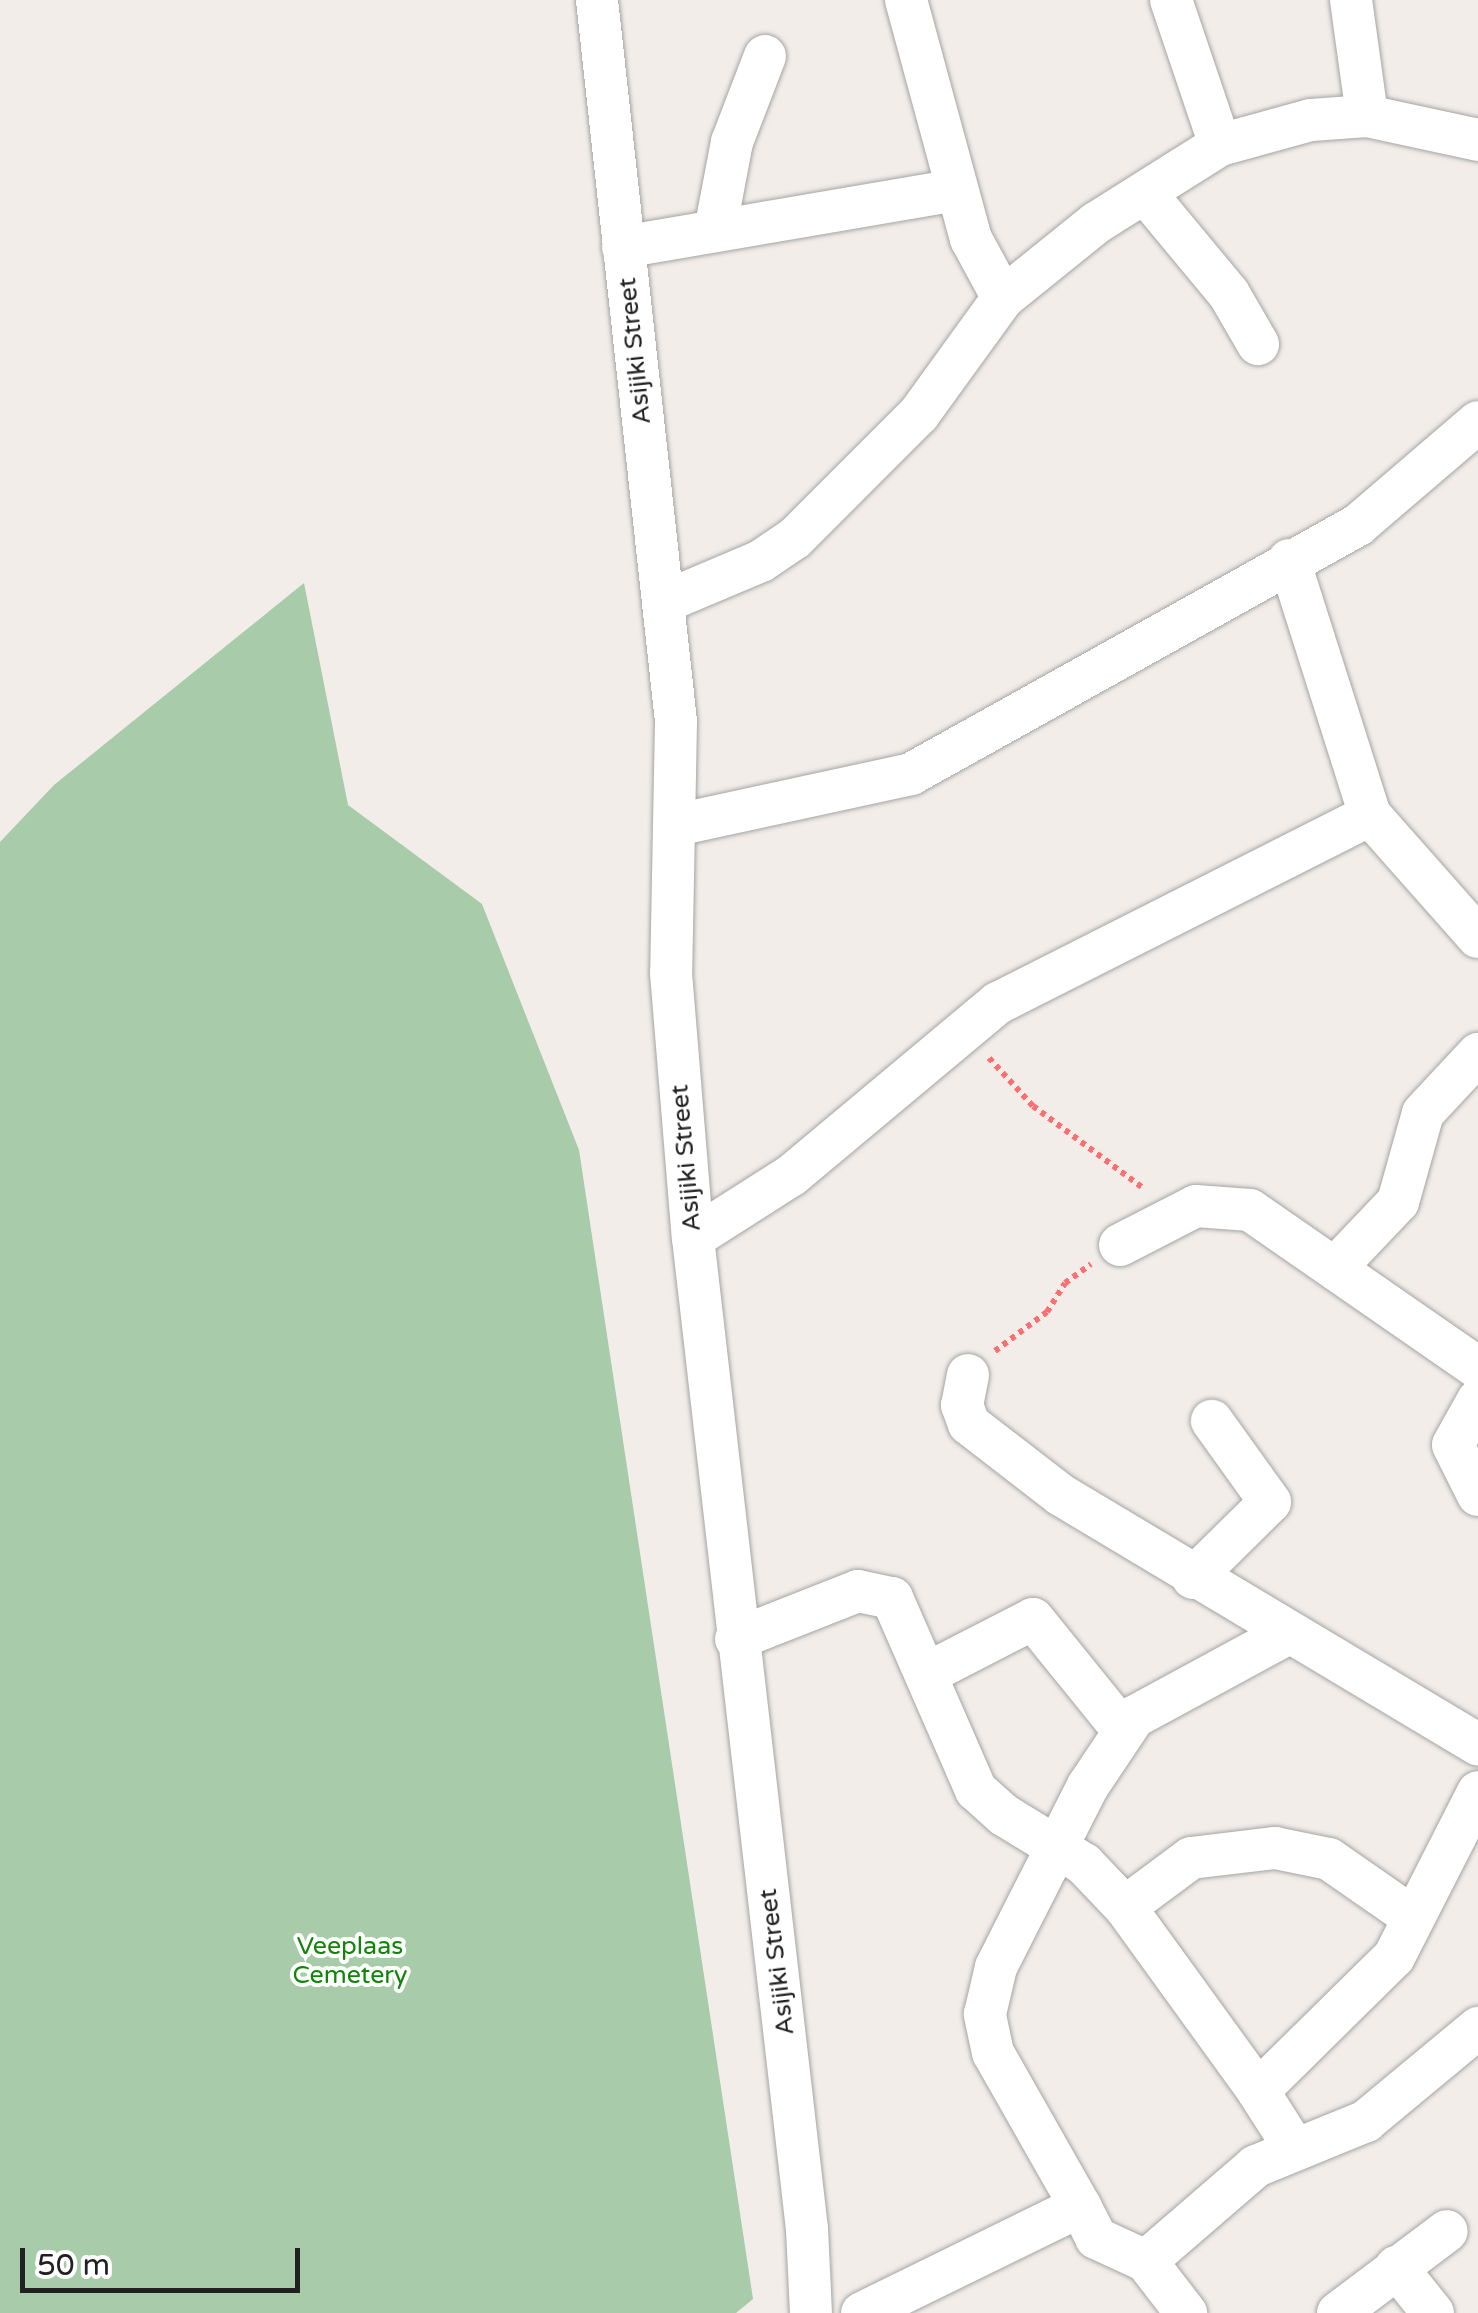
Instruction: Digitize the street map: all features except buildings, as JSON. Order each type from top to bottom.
[{"type":"street","name":"Asijiki Street","points":[[597,0],[676,720],[671,973],[693,1238],[736,1639],[803,2190],[811,2313]]},
{"type":"street","points":[[906,0],[956,190],[979,257],[1003,298]]},
{"type":"street","points":[[1171,0],[1220,145]]},
{"type":"street","points":[[1351,0],[1368,116]]},
{"type":"street","points":[[716,231],[732,142],[765,56]]},
{"type":"street","points":[[664,602],[761,562],[795,538],[919,414],[1003,298],[1096,224],[1220,145],[1311,120],[1368,116],[1478,140]]},
{"type":"street","points":[[624,247],[956,190]]},
{"type":"street","points":[[1146,194],[1229,294],[1258,344]]},
{"type":"street","points":[[676,825],[911,774],[1378,511],[1478,422]]},
{"type":"street","points":[[1289,560],[1370,815],[1478,936]]},
{"type":"street","points":[[693,1238],[762,1198],[822,1152],[962,1028],[1055,972],[1370,815]]},
{"type":"street","points":[[1336,1267],[1398,1202],[1423,1113],[1478,1054]]},
{"type":"street","points":[[1120,1245],[1176,1212],[1226,1204],[1250,1210],[1478,1368]]},
{"type":"street","points":[[968,1375],[962,1405],[983,1438],[1193,1578],[1478,1745]]},
{"type":"street","points":[[1478,1400],[1453,1445],[1478,1495]]},
{"type":"street","points":[[1193,1578],[1270,1502],[1212,1421]]},
{"type":"street","points":[[736,1639],[858,1591],[892,1598],[904,1615],[950,1742],[976,1790],[1004,1815],[1058,1844],[1125,1907],[1258,2092],[1292,2146]]},
{"type":"street","points":[[926,1674],[1034,1619],[1123,1730]]},
{"type":"street","points":[[1186,2313],[1146,2261],[1096,2238],[1002,2073],[985,2014],[996,1967],[1058,1844],[1123,1730],[1169,1693],[1287,1634]]},
{"type":"street","points":[[1258,2092],[1394,1957],[1478,1792]]},
{"type":"street","points":[[1125,1907],[1190,1858],[1275,1848],[1330,1859],[1414,1918]]},
{"type":"street","points":[[1146,2261],[1232,2184],[1292,2146],[1340,2136],[1366,2121],[1478,2028]]},
{"type":"street","points":[[862,2313],[1080,2206]]},
{"type":"street","points":[[1338,2313],[1447,2231]]},
{"type":"street","points":[[1396,2267],[1433,2313]]},
{"type":"path","points":[[962,1028],[1033,1106],[1176,1212]]},
{"type":"path","points":[[968,1375],[1048,1312],[1064,1282],[1120,1245]]},
{"type":"green space","name":"Veeplaas Cemetery","points":[[304,583],[348,805],[482,904],[579,1150],[753,2299],[736,2313],[0,2313],[0,842],[54,785]]}]
